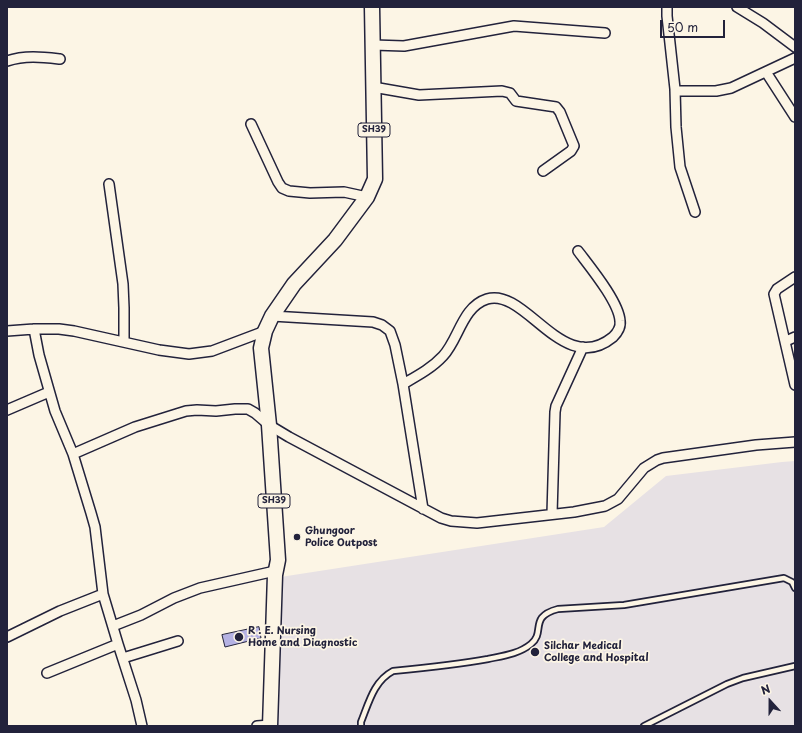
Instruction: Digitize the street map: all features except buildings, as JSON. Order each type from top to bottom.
[{"type":"main road","name":"SH39","points":[[265,726],[275,570],[278,560],[269,425],[261,348],[265,331],[272,316],[294,284],[335,240],[367,197],[375,179],[372,7]]},
{"type":"street","points":[[667,7],[666,16],[675,91],[676,127],[680,167],[695,212]]},
{"type":"street","points":[[737,7],[763,23],[795,47]]},
{"type":"street","points":[[373,45],[404,46],[514,26],[605,33]]},
{"type":"street","points":[[7,61],[31,56],[60,59]]},
{"type":"street","points":[[675,91],[723,90],[795,58]]},
{"type":"street","points":[[766,72],[795,117]]},
{"type":"street","points":[[374,87],[419,96],[502,91],[510,93],[516,101],[556,107],[560,112],[574,146],[571,150],[543,171]]},
{"type":"street","points":[[251,124],[282,188],[289,191],[310,193],[344,192],[367,197]]},
{"type":"street","points":[[110,184],[123,284],[124,341]]},
{"type":"street","points":[[403,384],[419,375],[444,355],[469,312],[479,302],[488,299],[498,298],[511,303],[564,342],[576,347],[596,346],[608,341],[616,334],[620,322],[619,314],[603,286],[578,251]]},
{"type":"street","points":[[795,277],[777,289],[774,294],[795,385]]},
{"type":"street","points":[[272,316],[347,319],[373,322],[382,325],[390,331],[393,337],[403,384],[423,509]]},
{"type":"street","points":[[34,328],[49,392],[59,424],[72,454],[84,489],[95,527],[103,594],[136,700],[142,726]]},
{"type":"street","points":[[7,331],[34,328],[59,329],[124,341],[159,350],[189,354],[212,351],[265,331]]},
{"type":"street","points":[[786,341],[795,337]]},
{"type":"street","points":[[552,514],[556,406],[583,347]]},
{"type":"street","points":[[7,410],[49,392]]},
{"type":"street","points":[[72,454],[135,427],[186,411],[248,409],[269,425],[317,453],[423,509],[451,521],[461,523],[477,523],[596,508],[611,504],[618,499],[644,468],[657,460],[727,448],[774,442],[795,442]]},
{"type":"street","points":[[113,626],[142,615],[174,598],[200,588],[275,570]]},
{"type":"street","points":[[7,637],[60,610],[103,594]]},
{"type":"street","points":[[123,658],[178,641]]},
{"type":"street","points":[[47,673],[118,644]]},
{"type":"lane","points":[[361,726],[361,722],[377,685],[385,676],[393,671],[459,665],[506,656],[522,650],[531,644],[536,638],[539,620],[548,611],[558,609],[624,605],[784,578],[792,582],[795,588]]},
{"type":"lane","points":[[644,726],[727,684],[743,678],[795,666]]},
{"type":"shaded area","name":"Silchar Medical College and Hospital","points":[[795,461],[795,726],[276,726],[274,578],[604,527],[666,476]]},
{"type":"place","name":"Ghungoor Police Outpost","points":[[297,537]]},
{"type":"place","name":"R . E. Nursing Home and Diagnostic","points":[[239,637]]},
{"type":"place","name":"Silchar Medical College and Hospital","points":[[535,652]]}]
